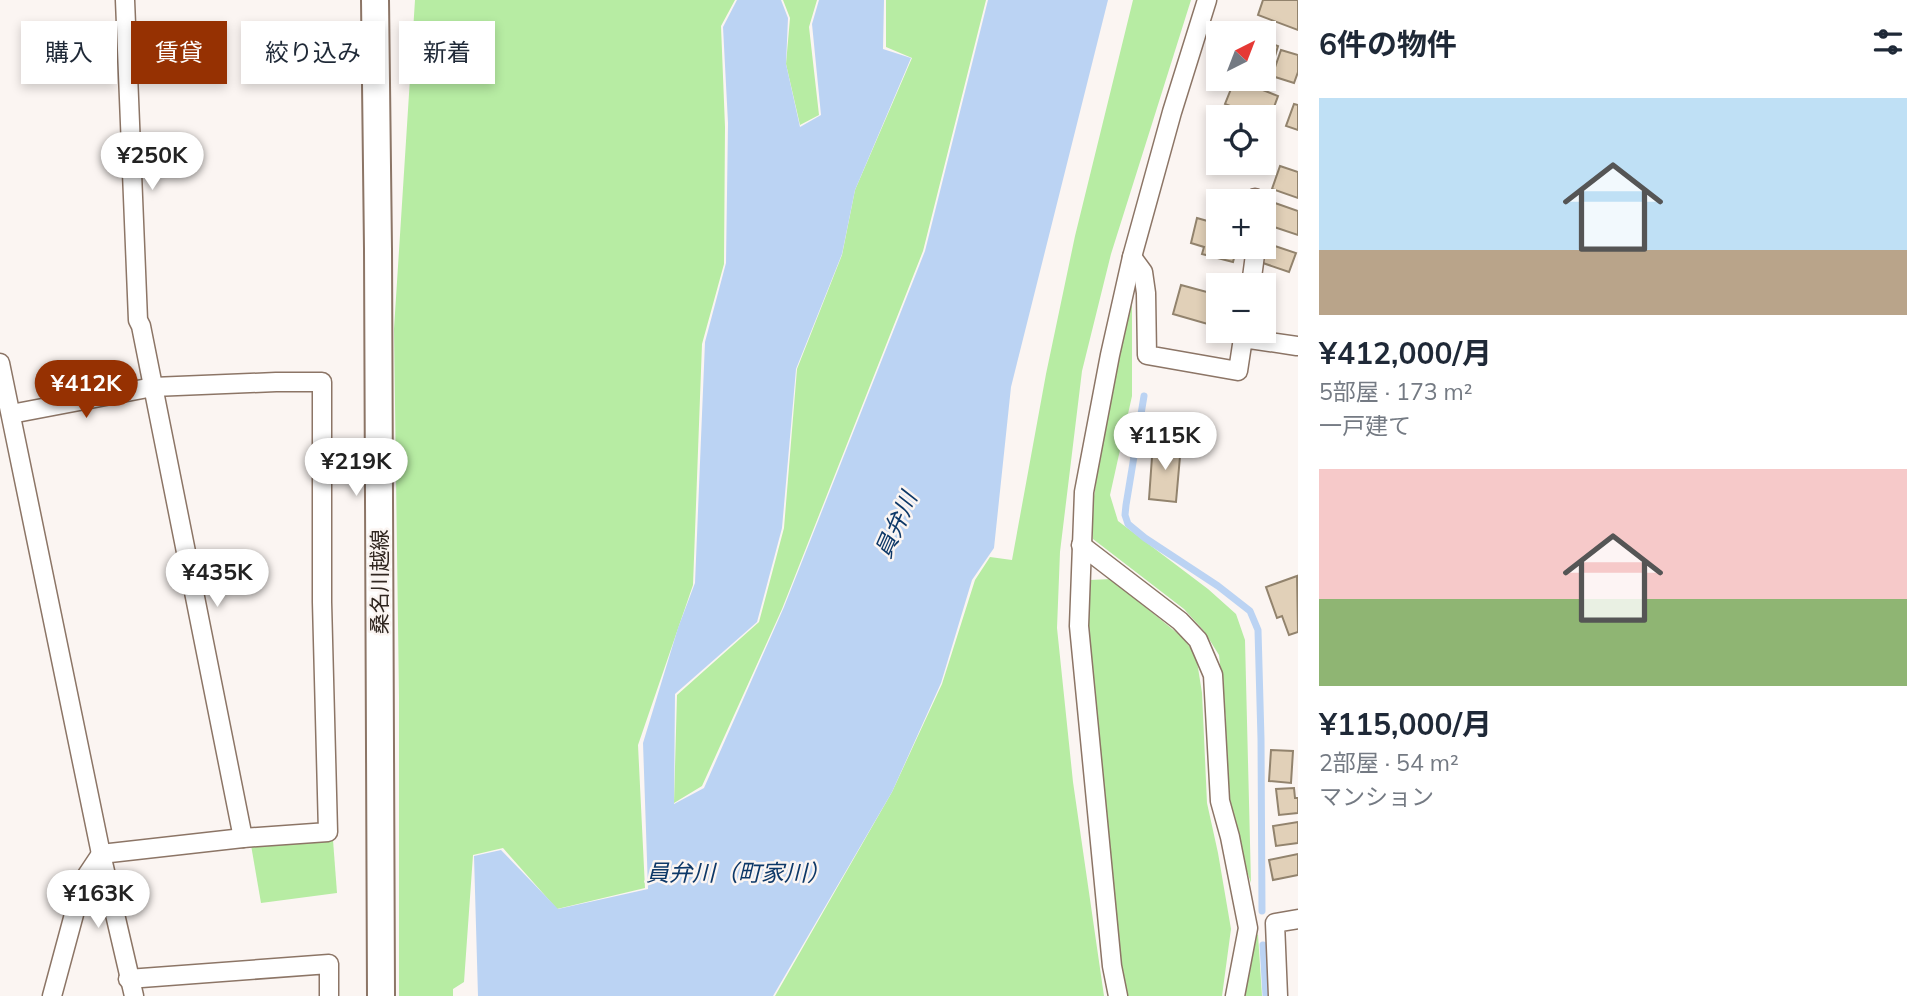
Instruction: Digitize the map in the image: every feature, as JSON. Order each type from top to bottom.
[{"type":"main road","name":"桑名川越線","points":[[375,0],[381,996]]},
{"type":"street","points":[[125,0],[138,320],[243,838]]},
{"type":"street","points":[[1118,996],[1112,966],[1079,626],[1084,492],[1132,257],[1172,112],[1207,0]]},
{"type":"street","points":[[1132,257],[1143,272],[1147,355],[1238,371],[1243,343]]},
{"type":"street","points":[[1276,341],[1297,346]]},
{"type":"street","points":[[0,363],[131,987],[329,964],[329,996]]},
{"type":"street","points":[[11,414],[153,387],[322,382],[322,603],[328,832],[243,838],[101,854],[83,881],[52,996]]},
{"type":"street","points":[[1082,545],[1180,621],[1198,639],[1213,675],[1220,801],[1248,928],[1235,996]]},
{"type":"street","points":[[1248,928],[1298,919]]},
{"type":"street","points":[[1275,923],[1278,996]]},
{"type":"green space","points":[[415,0],[735,0],[721,26],[725,127],[724,264],[702,344],[693,585],[638,745],[645,888],[557,909],[503,848],[473,855],[464,982],[453,989],[453,996],[399,996],[399,697],[394,329],[410,84],[495,84],[495,21],[414,21]]},
{"type":"green space","points":[[783,0],[817,0],[809,27],[819,115],[800,125],[786,64],[790,18]]},
{"type":"green space","points":[[886,0],[986,0],[923,251],[782,609],[702,786],[674,803],[677,695],[759,622],[784,528],[797,369],[842,255],[855,190],[912,58],[886,47]]},
{"type":"green space","points":[[1133,0],[1191,0],[1111,254],[1082,371],[1060,552],[1057,628],[1073,782],[1104,996],[775,996],[892,792],[942,684],[975,580],[990,557],[1012,560],[1046,374],[1075,236]]},
{"type":"green space","points":[[1132,285],[1132,396],[1110,495],[1118,521],[1208,589],[1236,614],[1245,640],[1251,883],[1226,809],[1226,721],[1219,655],[1204,631],[1184,609],[1093,539],[1091,517],[1108,401]]},
{"type":"green space","points":[[1111,579],[1182,637],[1196,655],[1202,693],[1207,803],[1231,929],[1222,996],[1127,996],[1122,971],[1086,626],[1090,580]]},
{"type":"green space","points":[[333,840],[337,893],[261,903],[251,845]]},
{"type":"green space","points":[[1258,934],[1262,996],[1241,996],[1244,955]]},
{"type":"water","name":"員弁川（町家川）","points":[[737,0],[781,0],[788,18],[786,64],[800,127],[821,115],[812,24],[819,0],[884,0],[883,49],[911,58],[855,190],[842,254],[796,369],[782,528],[757,622],[675,694],[674,804],[704,788],[784,607],[925,251],[988,0],[1108,0],[1011,387],[994,548],[972,580],[941,683],[892,792],[773,996],[478,996],[474,856],[501,850],[558,909],[648,889],[643,743],[678,628],[695,583],[705,342],[726,263],[728,123],[723,27]]},
{"type":"building","points":[[1263,0],[1298,0],[1298,30],[1276,21],[1258,15]]},
{"type":"building","points":[[1281,50],[1298,55],[1298,72],[1294,83],[1276,77],[1276,64]]},
{"type":"building","points":[[1230,91],[1265,91],[1278,96],[1275,105],[1225,104]]},
{"type":"building","points":[[1294,104],[1298,105],[1298,130],[1286,126]]},
{"type":"building","points":[[1280,166],[1298,172],[1298,198],[1272,189]]},
{"type":"building","points":[[1276,203],[1298,211],[1298,235],[1276,228]]},
{"type":"building","points":[[1197,218],[1206,221],[1206,255],[1202,254],[1204,247],[1191,243]]},
{"type":"building","points":[[1276,246],[1296,253],[1289,272],[1260,262],[1261,259],[1276,259]]},
{"type":"building","points":[[1181,285],[1206,292],[1206,324],[1173,314]]},
{"type":"building","points":[[1153,443],[1181,445],[1176,502],[1149,499]]},
{"type":"building","points":[[1297,576],[1298,632],[1289,635],[1282,616],[1277,618],[1266,587]]},
{"type":"building","points":[[1271,750],[1293,751],[1291,783],[1269,781]]},
{"type":"building","points":[[1294,788],[1295,798],[1298,798],[1298,813],[1279,815],[1276,789]]},
{"type":"building","points":[[1298,822],[1298,843],[1276,846],[1273,826]]},
{"type":"building","points":[[1298,854],[1298,875],[1273,880],[1269,860]]},
{"type":"waterway","points":[[1144,396],[1126,505],[1128,524],[1250,611],[1258,630],[1262,911]]},
{"type":"waterway","points":[[1263,945],[1266,996]]},
{"type":"water label","name":"員弁川","points":[[896,525]]}]
